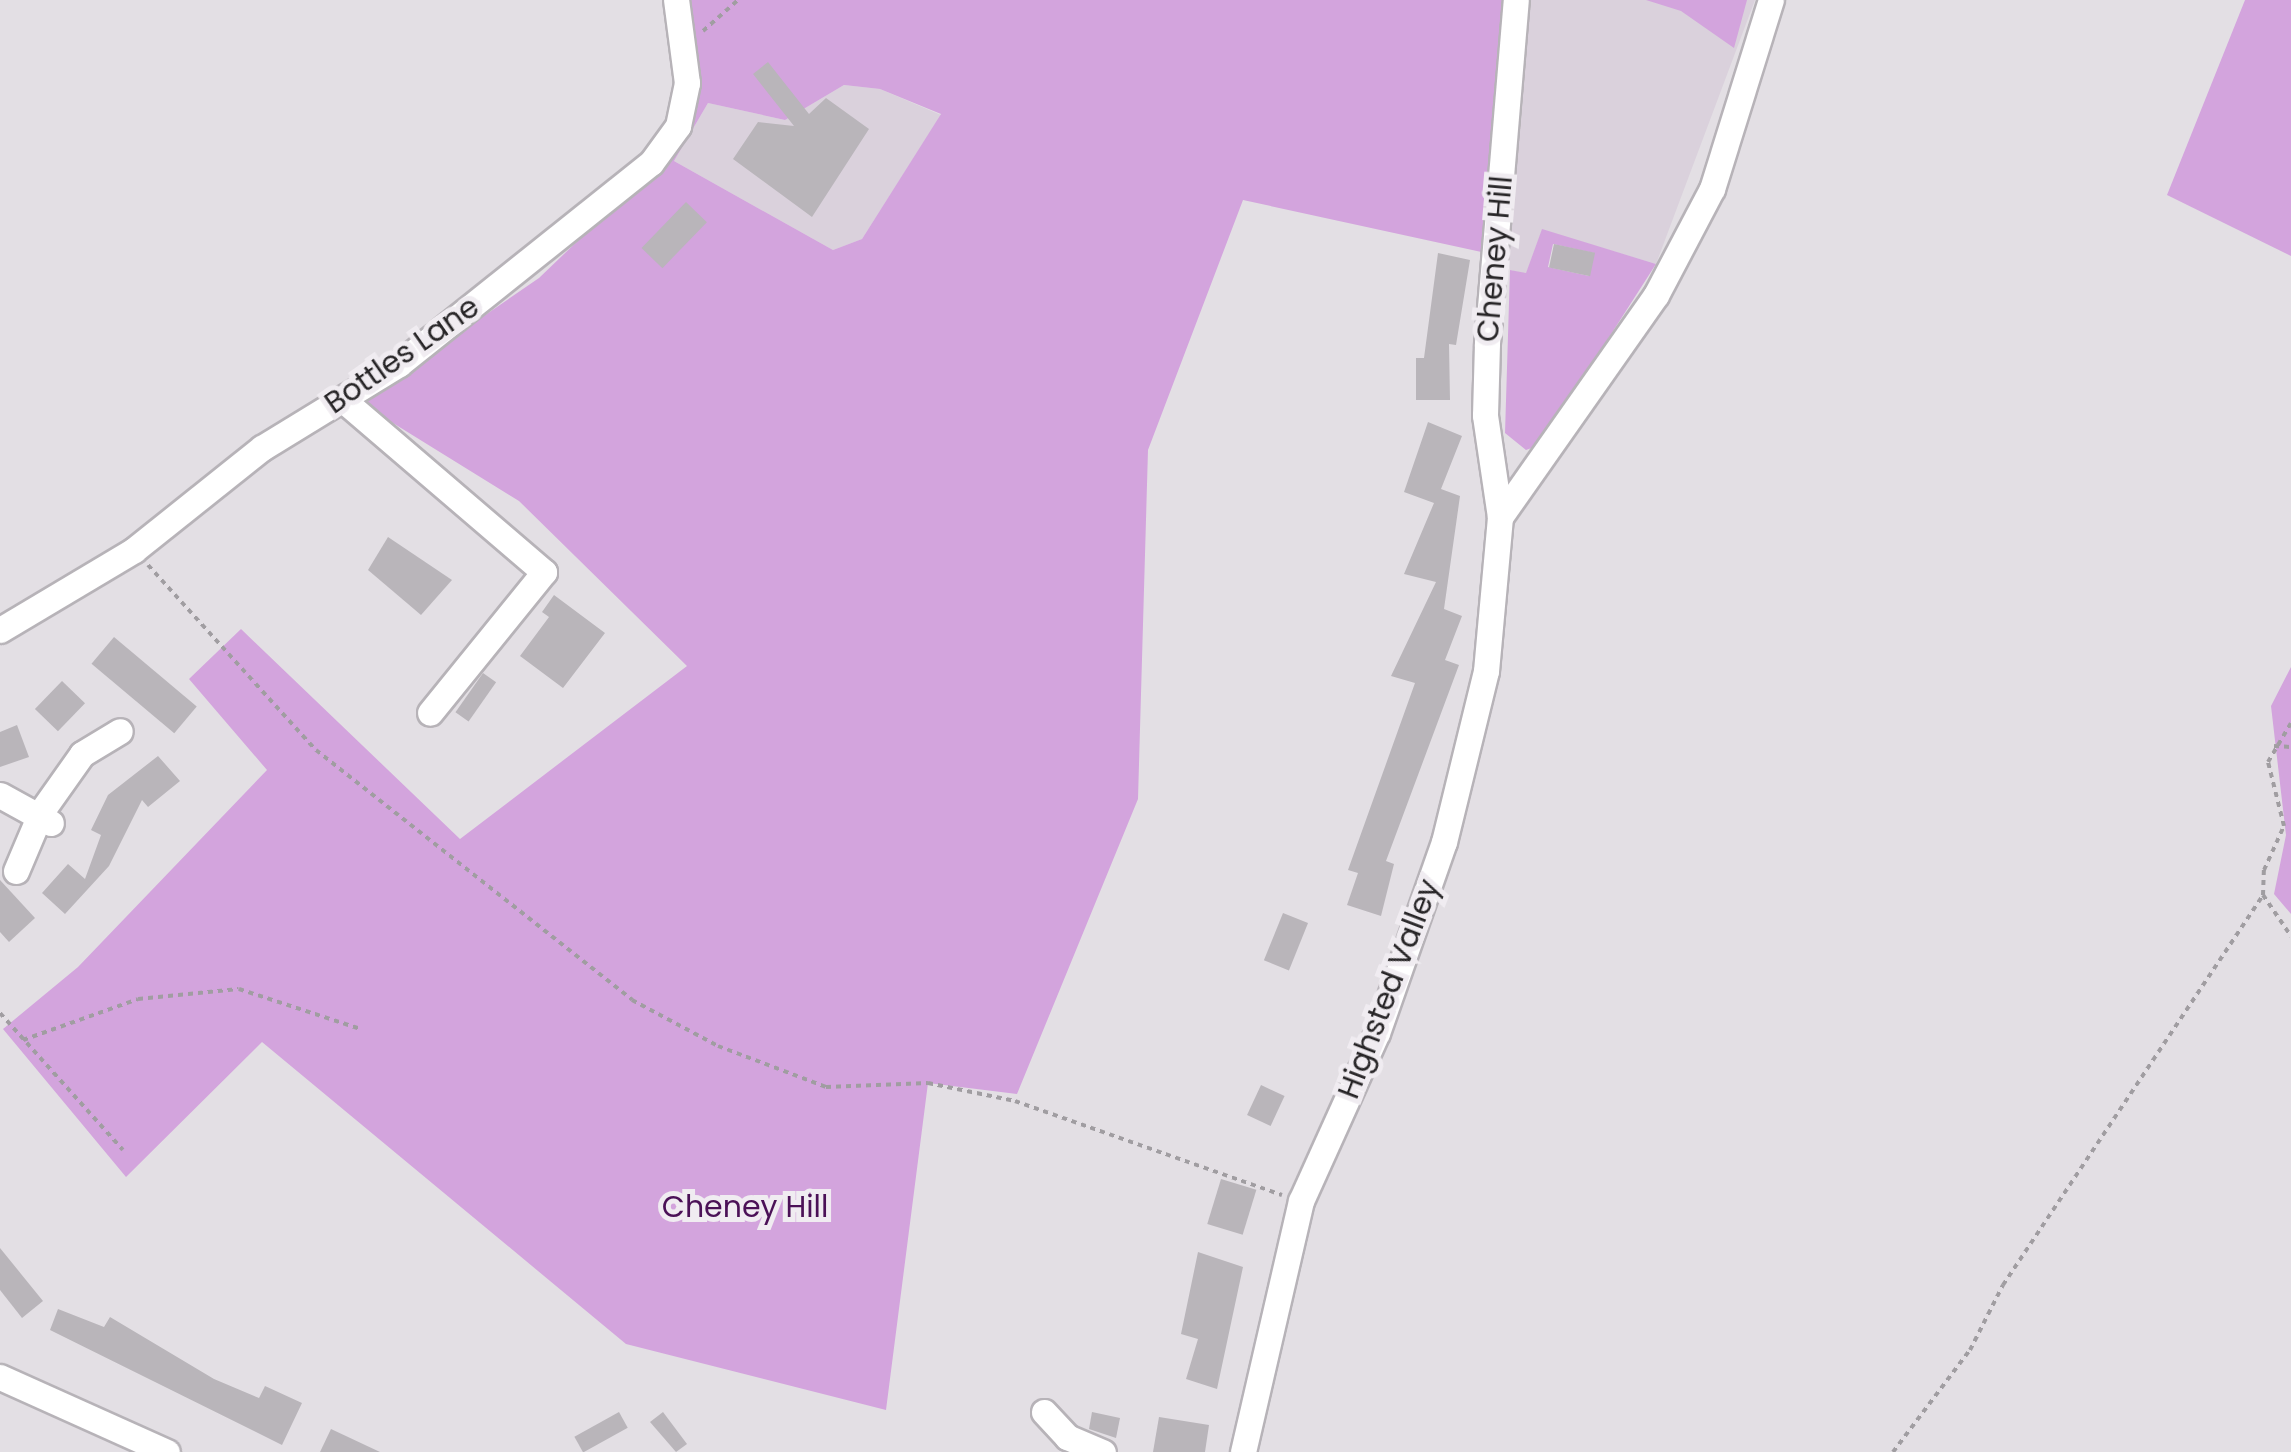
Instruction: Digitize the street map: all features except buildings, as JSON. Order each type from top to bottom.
[{"type":"street","name":"Bottles Lane","points":[[0,630],[134,550],[262,448],[399,364],[650,163],[678,126],[682,52],[676,0]]},
{"type":"street","name":"Cheney Hill","points":[[1500,517],[1485,415],[1516,0]]},
{"type":"street","points":[[1500,517],[1646,311],[1712,190],[1771,0]]},
{"type":"street","points":[[342,399],[544,572],[430,713]]},
{"type":"street","name":"Highsted Valley","points":[[1243,1452],[1301,1201],[1377,1033],[1444,842],[1486,671],[1500,517]]},
{"type":"street","points":[[16,872],[82,754],[120,731]]},
{"type":"street","points":[[0,795],[46,817]]},
{"type":"street","points":[[0,1377],[167,1452]]},
{"type":"street","points":[[1044,1412],[1067,1437],[1102,1452]]},
{"type":"path","points":[[682,52],[738,0]]},
{"type":"path","points":[[134,550],[316,750],[632,1000],[718,1046],[826,1087],[928,1083],[1015,1101],[1301,1201]]},
{"type":"path","points":[[1893,1452],[1970,1350],[2003,1285],[2263,895],[2264,870],[2284,826],[2268,762],[2291,723]]},
{"type":"path","points":[[2274,746],[2291,747]]},
{"type":"path","points":[[2263,895],[2291,936]]},
{"type":"path","points":[[24,1040],[138,999],[239,989],[361,1029]]},
{"type":"path","points":[[0,1013],[122,1150]]},
{"type":"shaded area","points":[[1527,0],[1755,0],[1656,264],[1542,230],[1526,274],[1510,270],[1505,200]]},
{"type":"shaded area","points":[[844,85],[880,89],[941,115],[862,239],[833,250],[674,161],[708,103],[785,120]]},
{"type":"green space","points":[[689,0],[1503,0],[1486,253],[1243,200],[1148,450],[1138,799],[1017,1094],[928,1083],[886,1410],[626,1344],[262,1042],[126,1177],[3,1029],[78,967],[267,770],[189,679],[241,629],[460,839],[687,666],[519,501],[359,402],[539,278],[662,160],[697,92]],"holes":[[[844,85],[880,89],[941,114],[862,239],[833,250],[674,161],[708,103],[785,120]]]},
{"type":"green space","points":[[1646,0],[1747,0],[1734,48],[1681,11]]},
{"type":"green space","points":[[2245,0],[2291,0],[2291,256],[2167,195]]},
{"type":"green space","points":[[1542,229],[1656,264],[1540,445],[1526,450],[1505,433],[1510,270],[1526,273]],"holes":[[[1553,244],[1594,253],[1589,276],[1548,267]]]},
{"type":"green space","points":[[2291,667],[2291,914],[2274,894],[2286,835],[2271,706]]}]
